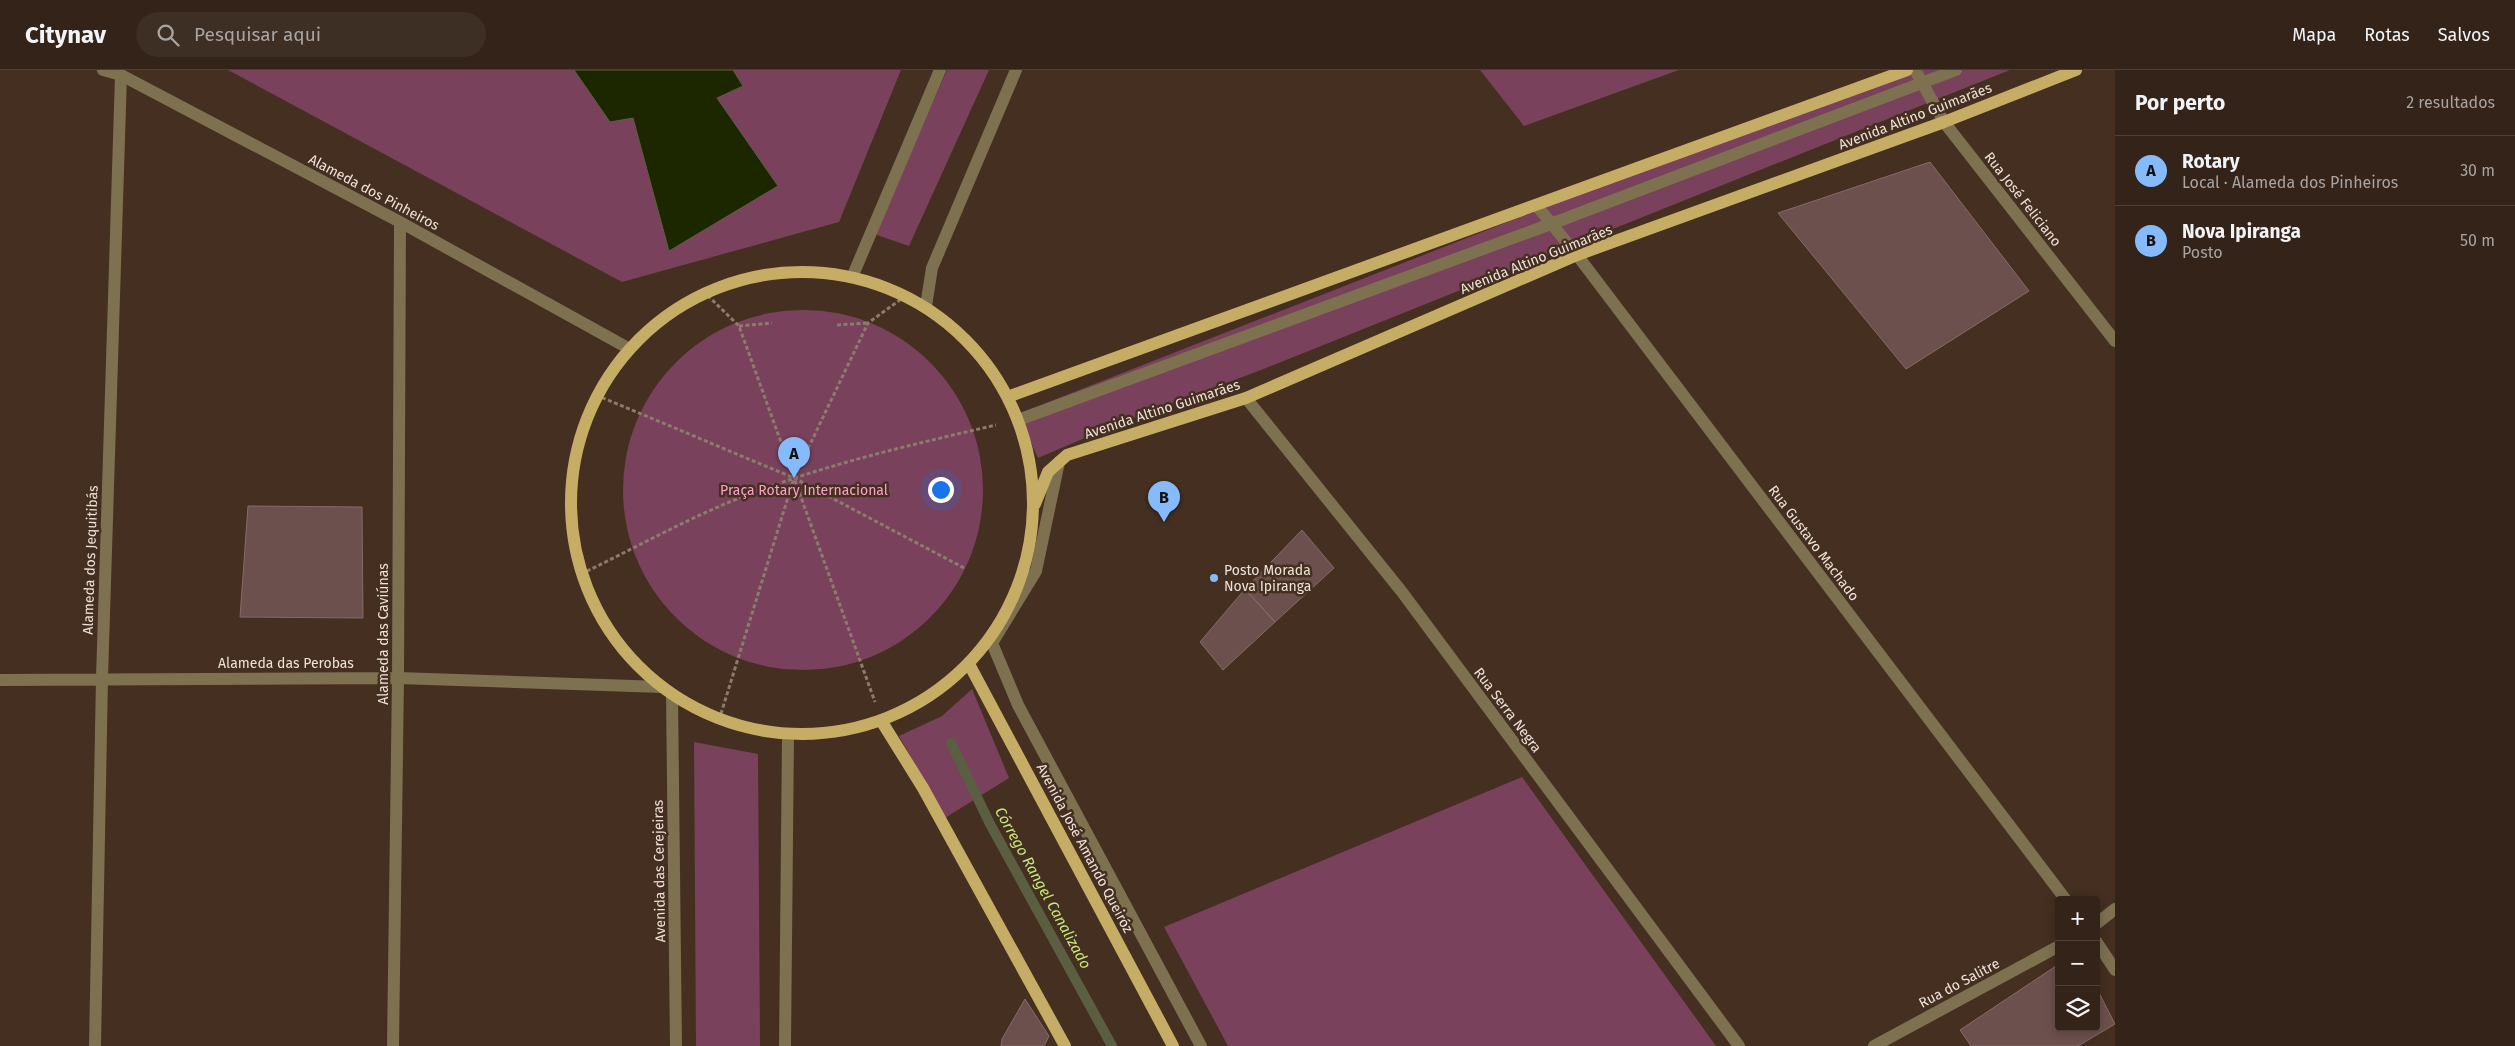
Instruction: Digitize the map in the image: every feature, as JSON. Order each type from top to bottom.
[{"type":"main road","points":[[1013,395],[1907,70]]},
{"type":"main road","name":"Avenida Altino Guimarães","points":[[1034,506],[1048,472],[1067,455],[1246,398],[1578,256],[1944,122],[2076,70]]},
{"type":"main road","points":[[777,271],[853,275],[907,295],[926,306],[965,338],[1013,395],[1030,462],[1034,506],[1026,564],[1004,618],[969,664],[929,698],[882,722],[836,733],[788,735],[753,730],[719,720],[667,691],[640,669],[606,625],[581,574],[571,514],[575,452],[596,395],[628,348],[664,315],[703,291],[777,271]]},
{"type":"main road","name":"Avenida José Amando Queiróz","points":[[969,664],[1173,1046]]},
{"type":"main road","points":[[882,722],[923,788],[1066,1046]]},
{"type":"street","name":"Alameda dos Pinheiros","points":[[103,70],[121,75],[400,222],[628,348]]},
{"type":"street","points":[[853,275],[940,70]]},
{"type":"street","points":[[926,306],[932,268],[1016,70]]},
{"type":"street","name":"Rua José Feliciano","points":[[1915,70],[1944,122],[2115,341]]},
{"type":"street","points":[[1018,420],[1551,224],[1956,70]]},
{"type":"street","name":"Alameda dos Jequitibás","points":[[95,1046],[102,678],[121,75]]},
{"type":"street","name":"Rua Gustavo Machado","points":[[1536,206],[1578,256],[2063,896]]},
{"type":"street","name":"Alameda das Caviúnas","points":[[394,1046],[400,222]]},
{"type":"street","name":"Rua Serra Negra","points":[[1246,398],[1402,592],[1739,1046]]},
{"type":"street","points":[[1059,462],[1036,571],[992,643],[1018,704],[1201,1046]]},
{"type":"street","name":"Alameda das Perobas","points":[[0,680],[398,678],[667,691]]},
{"type":"street","name":"Avenida das Cerejeiras","points":[[667,691],[676,1046]]},
{"type":"street","points":[[785,1046],[788,735]]},
{"type":"street","points":[[2100,921],[2115,909]]},
{"type":"street","points":[[2100,947],[2115,970]]},
{"type":"street","name":"Rua do Salitre","points":[[1874,1046],[2055,948]]},
{"type":"path","points":[[703,291],[739,326],[882,722]]},
{"type":"path","points":[[719,720],[794,478],[868,323],[907,295]]},
{"type":"path","points":[[837,325],[868,323]]},
{"type":"path","points":[[739,326],[772,324]]},
{"type":"path","points":[[596,395],[794,478],[966,569]]},
{"type":"path","points":[[581,574],[731,501],[794,478],[845,461],[1018,420]]},
{"type":"green space","points":[[228,70],[901,70],[839,222],[622,282]]},
{"type":"green space","points":[[947,70],[989,70],[909,246],[874,234]]},
{"type":"green space","points":[[1480,70],[1679,70],[1524,126]]},
{"type":"green space","points":[[1895,70],[2010,70],[1261,370],[1120,423],[1038,458],[1018,414]]},
{"type":"green space","name":"Praça Rotary Internacional","points":[[803,310],[838,313],[872,323],[903,340],[931,362],[953,390],[970,421],[980,455],[983,490],[980,525],[970,559],[953,590],[931,618],[903,640],[872,657],[838,667],[803,670],[768,667],[734,657],[703,640],[675,618],[653,590],[636,559],[626,525],[623,490],[626,455],[636,421],[653,390],[675,362],[703,340],[734,323],[768,313]]},
{"type":"green space","points":[[972,689],[1009,778],[945,818],[899,736],[942,716]]},
{"type":"green space","points":[[694,742],[758,754],[760,1046],[696,1046]]},
{"type":"green space","points":[[1522,777],[1716,1046],[1228,1046],[1164,927]]},
{"type":"shaded area","points":[[574,70],[733,70],[743,86],[717,98],[778,186],[669,251],[633,118],[610,122]]},
{"type":"building","points":[[1930,162],[2029,291],[1906,369],[1778,213]]},
{"type":"building","points":[[248,506],[362,507],[363,618],[240,617]]},
{"type":"building","points":[[1302,530],[1334,568],[1275,622],[1245,589]]},
{"type":"building","points":[[1245,589],[1275,622],[1223,670],[1200,642]]},
{"type":"building","points":[[2055,967],[2055,1031],[2100,1031],[2100,995],[2115,1024],[2078,1046],[1971,1046],[1960,1030]]},
{"type":"building","points":[[1025,999],[1049,1036],[1044,1046],[1001,1046],[1002,1039]]},
{"type":"waterway","name":"Córrego Rangel Canalizado","points":[[951,743],[990,824],[1112,1046]]},
{"type":"place","name":"Rotary","points":[[794,478]]},
{"type":"place","name":"Nova Ipiranga","points":[[1164,522]]},
{"type":"place","name":"Posto Morada Nova Ipiranga","points":[[1214,578]]}]
